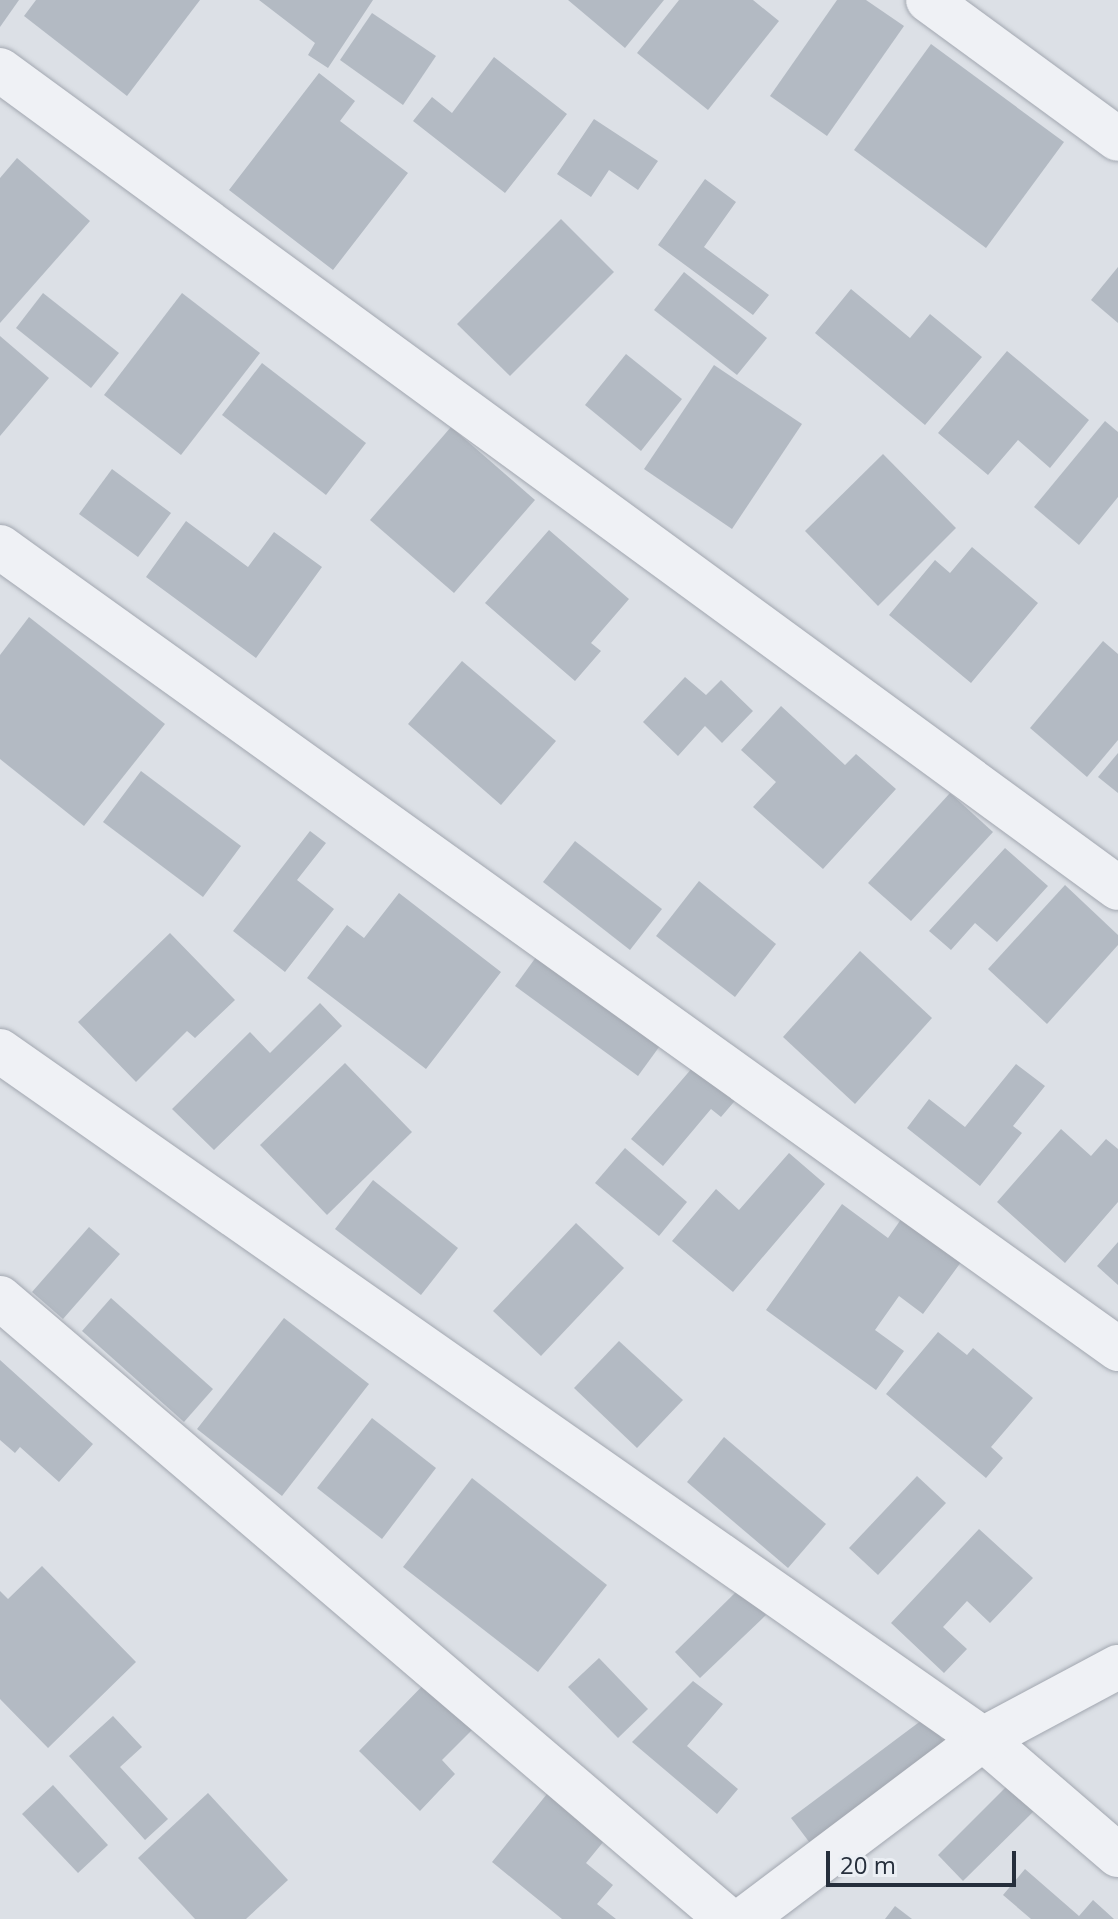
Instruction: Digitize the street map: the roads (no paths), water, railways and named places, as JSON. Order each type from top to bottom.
[{"type":"street","points":[[928,0],[1118,139]]},
{"type":"street","points":[[0,70],[1118,888]]},
{"type":"street","points":[[0,547],[1118,1349]]},
{"type":"street","points":[[0,1051],[983,1739],[1118,1855]]},
{"type":"street","points":[[0,1298],[727,1919]]},
{"type":"street","points":[[744,1919],[983,1739],[1118,1667]]}]
